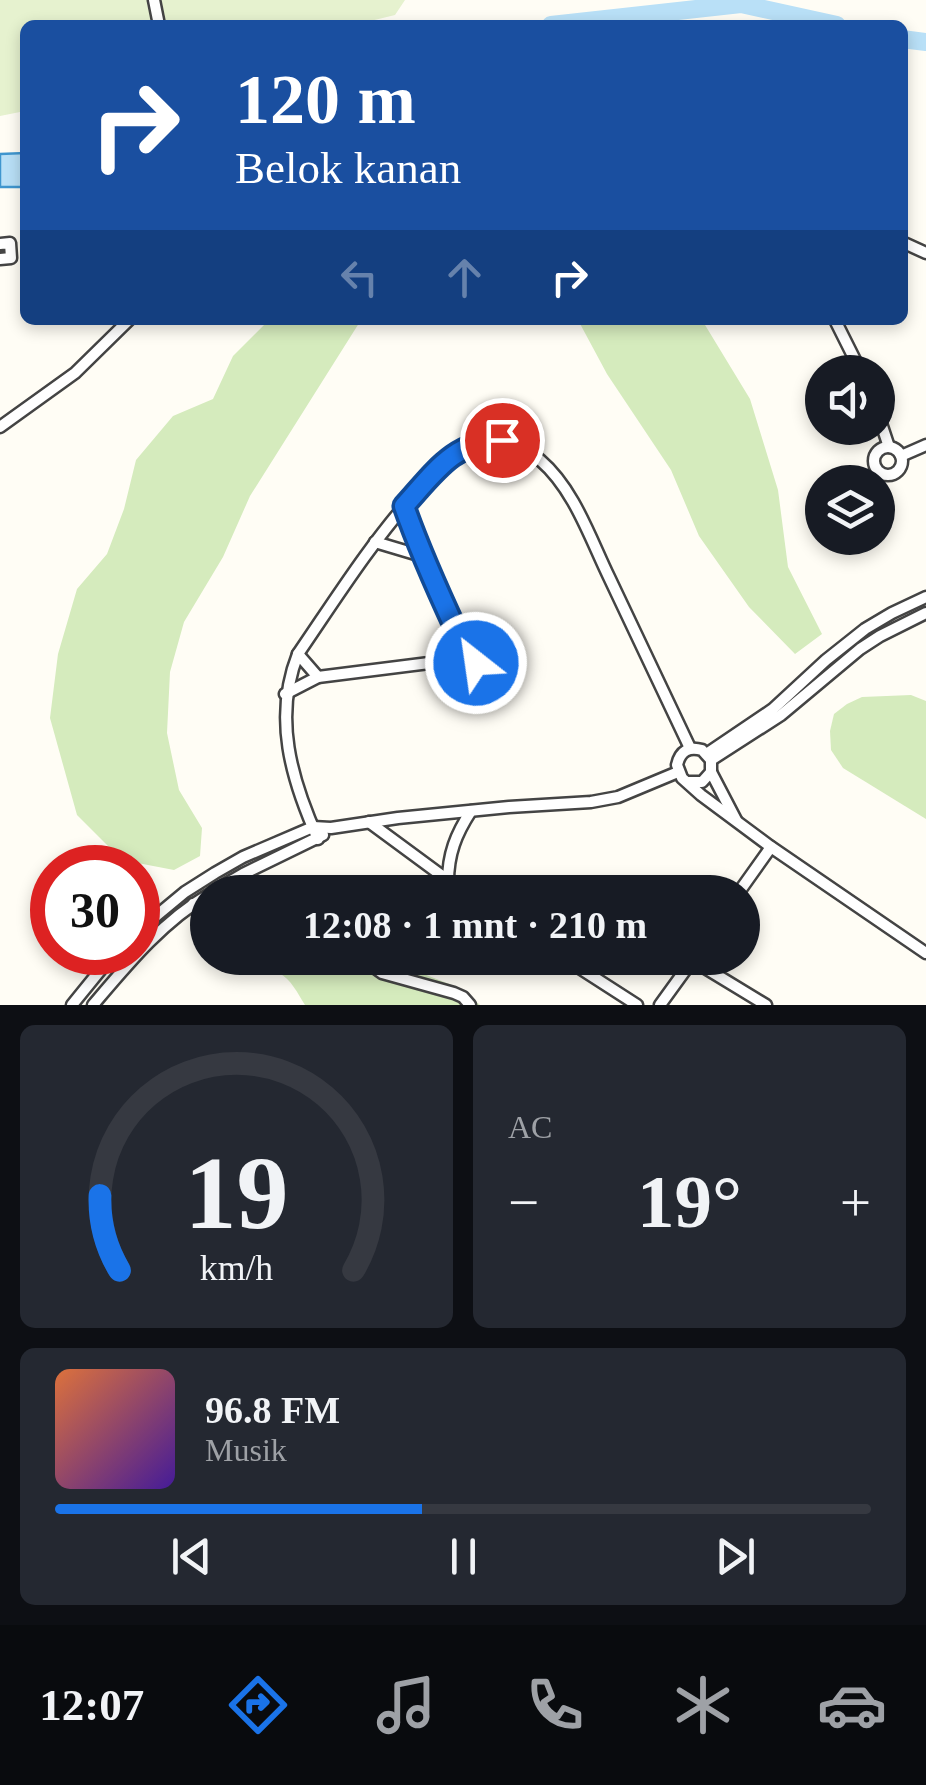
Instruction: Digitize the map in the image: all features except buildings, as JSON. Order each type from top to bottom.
[{"type":"street","points":[[0,244],[10,243],[11,258],[0,258]]},
{"type":"street","points":[[0,426],[75,373],[124,325]]},
{"type":"street","points":[[837,325],[853,355]]},
{"type":"street","points":[[315,833],[292,766],[284,718],[286,694],[298,654],[404,506],[437,469],[474,443],[502,440],[515,444],[541,460],[561,483],[690,748]]},
{"type":"street","points":[[901,456],[926,444]]},
{"type":"street","points":[[884,448],[901,456],[901,466],[895,474],[885,475],[875,464],[876,454],[884,448]]},
{"type":"street","points":[[404,506],[460,639],[476,663],[463,673],[445,661]]},
{"type":"street","points":[[375,542],[422,556]]},
{"type":"street","points":[[688,782],[702,782],[710,762],[865,629],[926,597]]},
{"type":"street","points":[[710,762],[782,715],[860,649],[926,613]]},
{"type":"street","points":[[286,694],[318,677],[445,661],[458,650],[460,639]]},
{"type":"street","points":[[298,654],[318,677]]},
{"type":"street","points":[[738,822],[710,762],[696,748],[690,748],[679,758],[678,772],[701,795],[771,847],[926,953]]},
{"type":"street","points":[[160,913],[185,892],[243,857],[332,828],[471,811],[591,802],[618,796],[678,772]]},
{"type":"street","points":[[449,875],[453,842],[471,811]]},
{"type":"street","points":[[368,822],[439,875]]},
{"type":"street","points":[[241,875],[315,833]]},
{"type":"street","points":[[751,875],[771,847]]},
{"type":"street","points":[[93,1005],[142,951],[190,907]]},
{"type":"street","points":[[72,1005],[97,975]]},
{"type":"street","points":[[390,975],[454,992],[470,1005]]},
{"type":"street","points":[[590,975],[637,1005]]},
{"type":"street","points":[[660,1005],[681,975]]},
{"type":"street","points":[[719,975],[766,1005]]},
{"type":"green space","points":[[0,0],[405,0],[395,15],[374,20],[20,20],[20,112],[0,116]]},
{"type":"green space","points":[[264,325],[358,325],[250,496],[223,557],[184,622],[170,672],[167,733],[179,790],[202,828],[200,856],[174,870],[160,867],[160,845],[107,845],[77,815],[50,718],[58,654],[77,589],[107,554],[136,460],[173,416],[213,399],[233,356]]},
{"type":"green space","points":[[581,325],[705,325],[750,399],[778,490],[788,567],[822,634],[795,654],[749,607],[699,536],[671,470],[607,374]]},
{"type":"green space","points":[[911,695],[926,701],[926,819],[843,768],[831,750],[834,714],[847,704],[862,697]]},
{"type":"green space","points":[[281,975],[426,975],[462,989],[480,1005],[305,1005]]},
{"type":"water","points":[[20,153],[20,187],[0,187],[0,154]]},
{"type":"waterway","points":[[596,20],[741,4],[814,20]]},
{"type":"waterway","points":[[908,40],[926,42]]},
{"type":"route","points":[[476,663],[460,639],[404,506],[437,469],[463,448],[485,440],[502,440]]}]
